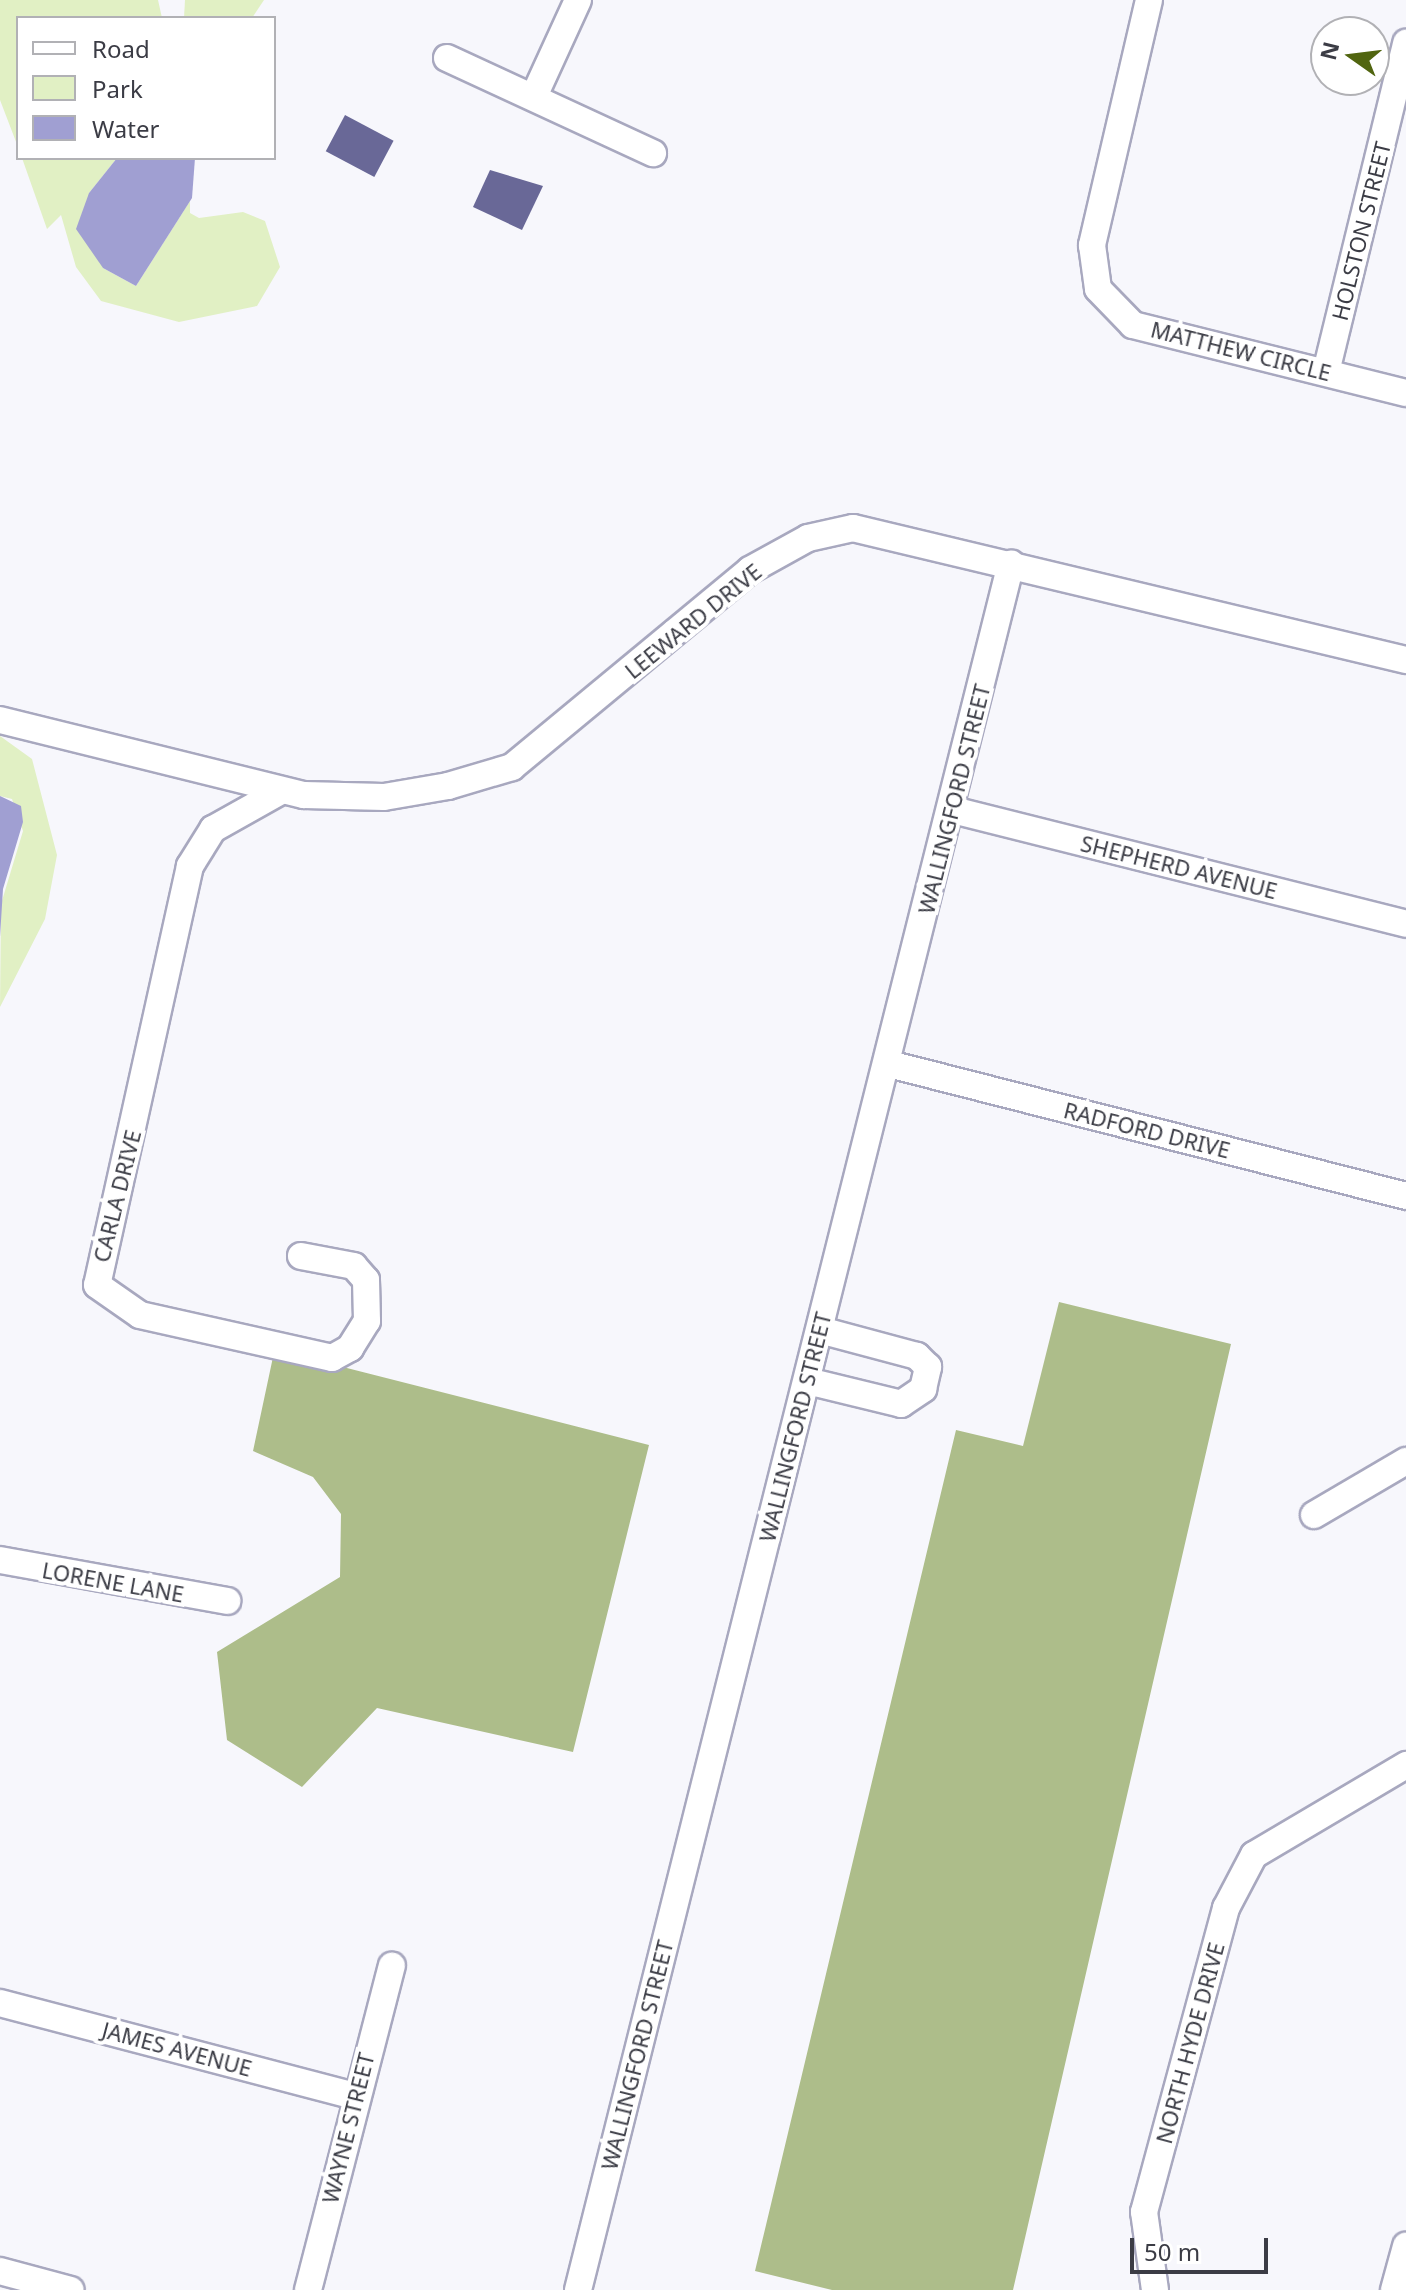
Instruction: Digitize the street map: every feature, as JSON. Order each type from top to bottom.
[{"type":"street","points":[[535,94],[578,0]]},
{"type":"street","name":"MATTHEW CIRCLE","points":[[1149,0],[1092,245],[1098,289],[1133,325],[1406,393]]},
{"type":"street","name":"HOLSTON STREET","points":[[1326,372],[1397,125],[1406,43]]},
{"type":"street","points":[[447,58],[535,94],[653,153]]},
{"type":"street","name":"LEEWARD DRIVE","points":[[0,720],[281,791],[384,797],[512,767],[750,570],[808,538],[853,528],[1011,563],[1406,660]]},
{"type":"street","name":"WALLINGFORD STREET","points":[[578,2290],[953,810],[1011,563]]},
{"type":"street","name":"CARLA DRIVE","points":[[281,791],[213,829],[190,866],[97,1285],[140,1315],[332,1358],[350,1348],[367,1321],[366,1280],[354,1266],[301,1256]]},
{"type":"street","name":"SHEPHERD AVENUE","points":[[953,810],[1406,924]]},
{"type":"street","name":"RADFORD DRIVE","points":[[889,1064],[1406,1196]]},
{"type":"street","points":[[807,1381],[901,1404],[923,1389],[928,1367],[917,1356],[820,1330]]},
{"type":"street","points":[[1314,1515],[1406,1461]]},
{"type":"street","name":"LORENE LANE","points":[[0,1560],[227,1601]]},
{"type":"street","name":"NORTH HYDE DRIVE","points":[[1155,2290],[1144,2212],[1226,1908],[1254,1855],[1406,1765]]},
{"type":"street","name":"WAYNE STREET","points":[[308,2290],[355,2096],[392,1966]]},
{"type":"street","name":"JAMES AVENUE","points":[[0,2003],[355,2096]]},
{"type":"street","points":[[1394,2290],[1406,2246]]},
{"type":"street","points":[[0,2271],[71,2290]]},
{"type":"green space","points":[[0,0],[158,0],[162,16],[16,16],[16,142],[0,100]]},
{"type":"green space","points":[[185,0],[264,0],[253,16],[184,16]]},
{"type":"green space","points":[[23,160],[115,160],[89,193],[103,268],[136,286],[190,201],[190,213],[199,218],[243,212],[265,221],[280,267],[257,306],[179,322],[101,301],[76,267],[61,215],[47,229]]},
{"type":"green space","points":[[0,736],[32,759],[57,855],[45,919],[0,1007],[1,904],[23,831],[12,799],[0,796]]},
{"type":"green space","points":[[1059,1302],[1231,1344],[1013,2290],[832,2290],[755,2271],[956,1430],[1023,1446]]},
{"type":"green space","points":[[273,1357],[339,1366],[649,1445],[573,1752],[377,1708],[302,1787],[227,1740],[217,1652],[340,1577],[341,1514],[313,1477],[253,1451]]},
{"type":"water","points":[[115,160],[195,160],[192,198],[136,286],[103,268],[76,229],[89,193]]},
{"type":"water","points":[[0,796],[21,806],[23,822],[3,889],[0,937]]},
{"type":"building","points":[[345,115],[394,141],[374,177],[326,151]]},
{"type":"building","points":[[490,170],[543,186],[522,230],[473,207]]}]
